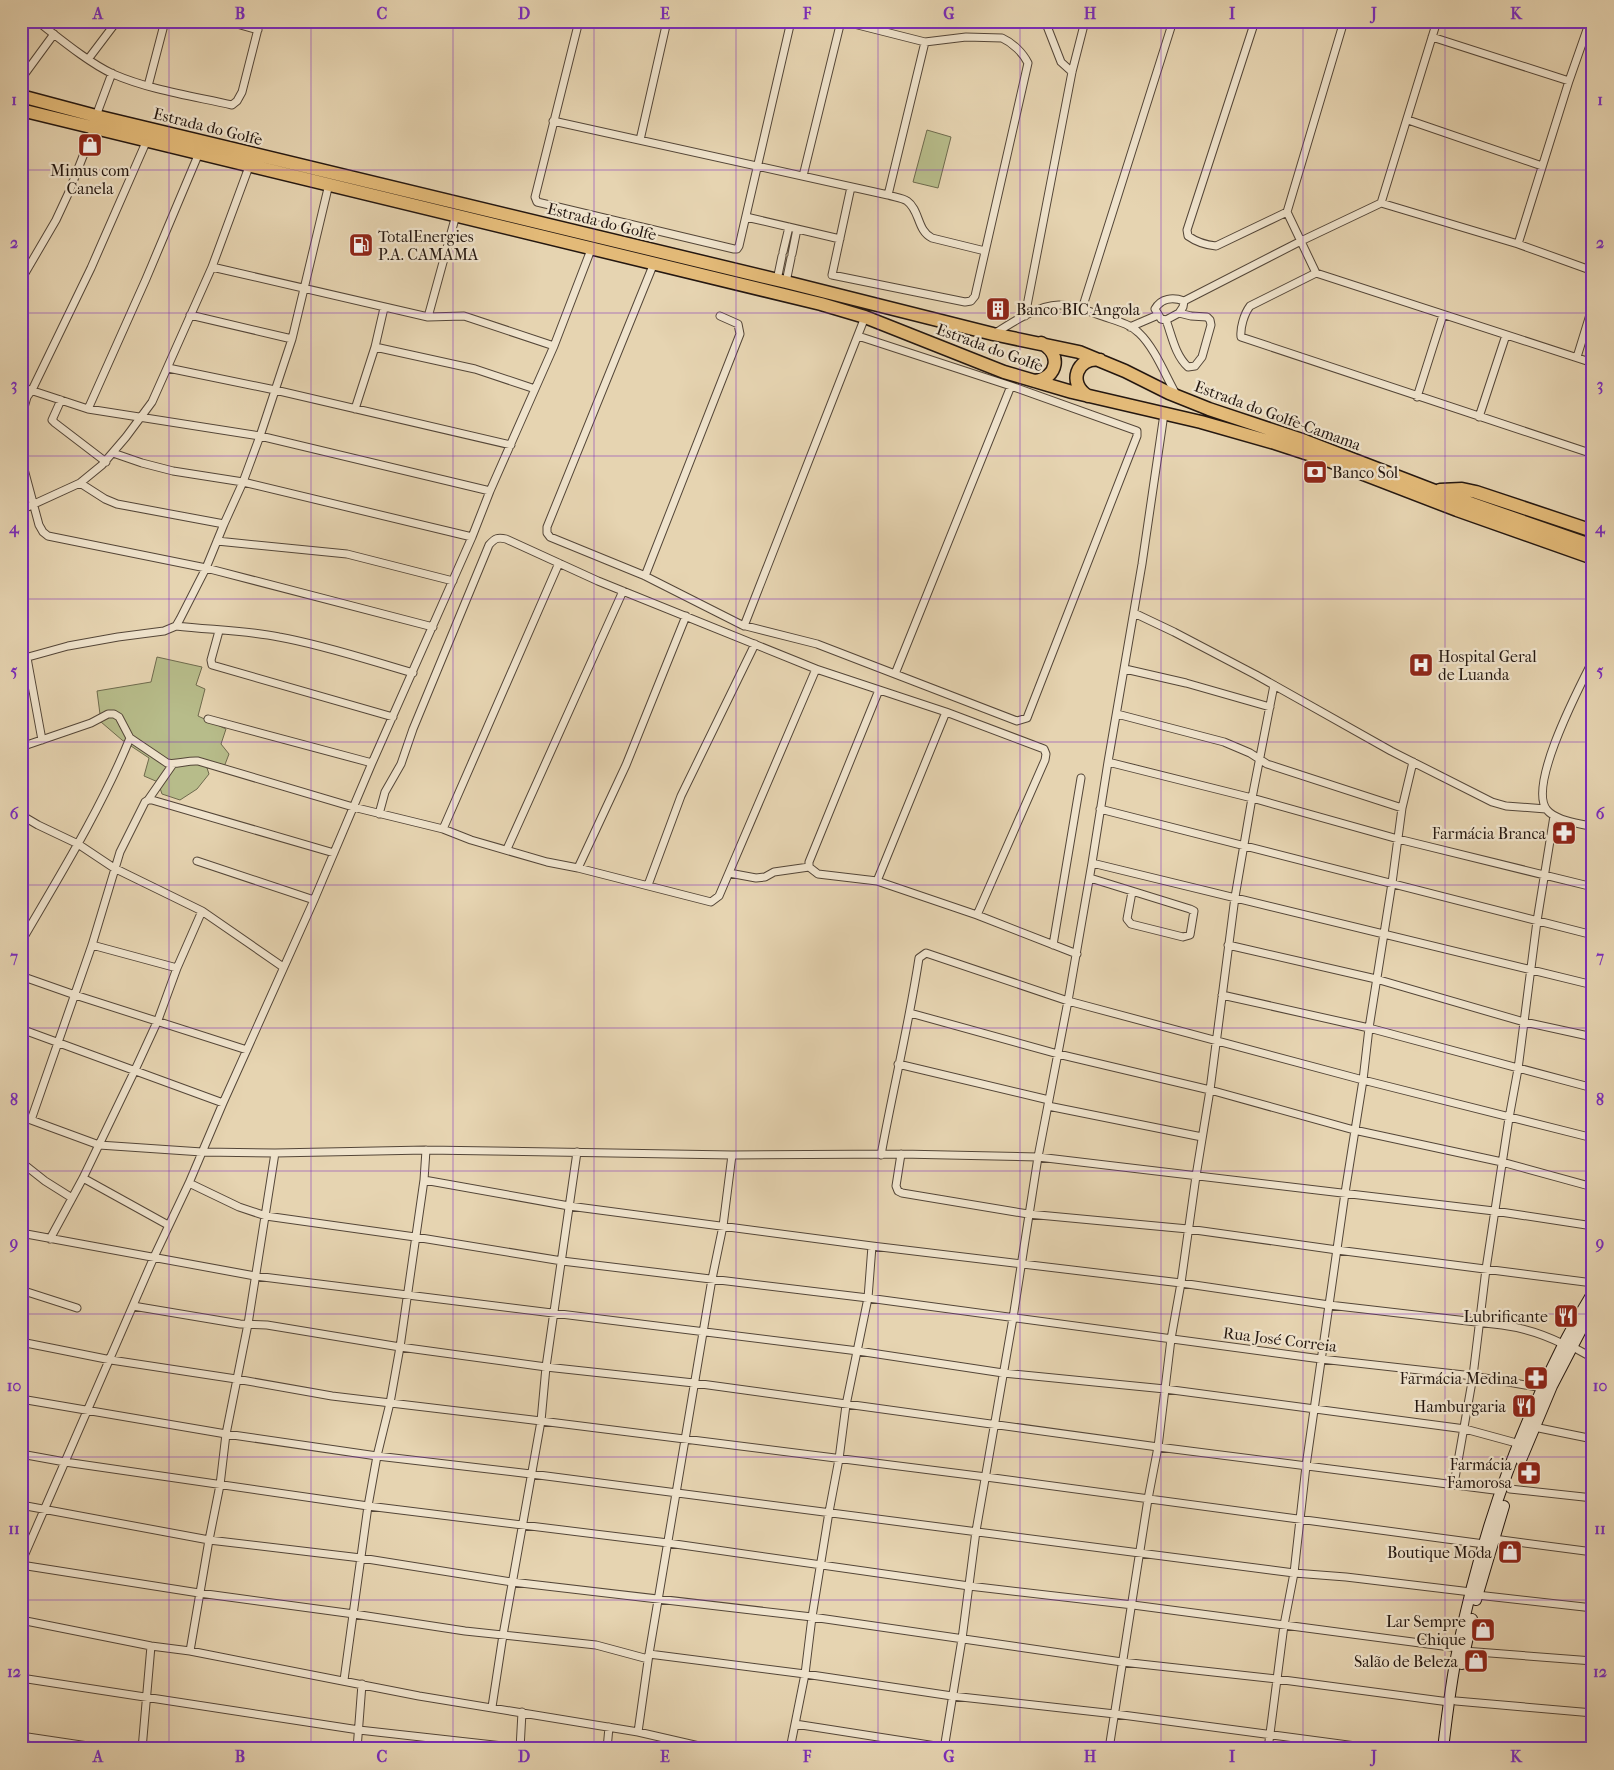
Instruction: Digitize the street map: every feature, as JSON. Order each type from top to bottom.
[{"type":"highway","name":"Estrada do Golfe","points":[[21,96],[147,140],[592,247],[794,297],[866,317],[1004,372],[1088,396],[1164,414]]},
{"type":"highway","name":"Estrada do Golfe","points":[[21,110],[95,122],[781,281],[993,334],[1080,352],[1173,394]]},
{"type":"highway","points":[[1035,380],[1041,380],[1049,375],[1054,365],[1052,353],[1041,343]]},
{"type":"highway","points":[[1088,396],[1079,388],[1076,382],[1077,372],[1080,366],[1088,361],[1100,360]]},
{"type":"highway","name":"Estrada do Golfe-Camama","points":[[1173,394],[1208,409],[1306,441],[1436,491],[1592,555]]},
{"type":"highway","name":"Estrada do Golfe-Camama","points":[[1164,414],[1238,432],[1319,458],[1458,510],[1592,555]]},
{"type":"highway","points":[[1436,491],[1462,489],[1476,492],[1593,531]]},
{"type":"main road","points":[[1506,1490],[1568,1345],[1593,1292]]},
{"type":"main road","points":[[1443,1749],[1461,1650],[1474,1594],[1520,1444],[1542,1388],[1593,1306]]},
{"type":"main road","points":[[1450,1749],[1452,1702]]},
{"type":"street","points":[[37,21],[112,73],[148,86],[232,106],[242,92],[260,21]]},
{"type":"street","points":[[89,58],[117,21]]},
{"type":"street","points":[[148,86],[165,21]]},
{"type":"street","points":[[226,21],[258,30]]},
{"type":"street","points":[[579,21],[535,197],[537,202],[734,249],[737,249],[739,246],[791,21]]},
{"type":"street","points":[[640,140],[667,21]]},
{"type":"street","points":[[802,176],[842,21],[925,42],[966,38],[1002,38],[1024,56],[1028,63],[975,296],[971,301],[965,302],[832,274],[851,187]]},
{"type":"street","points":[[1045,21],[1061,62],[1072,72]]},
{"type":"street","points":[[1025,316],[1072,72],[1085,21]]},
{"type":"street","points":[[1082,309],[1173,21]]},
{"type":"street","points":[[1255,21],[1187,230],[1188,236],[1216,246],[1286,212]]},
{"type":"street","points":[[1316,273],[1286,212],[1344,21]]},
{"type":"street","points":[[1381,202],[1408,120],[1437,21]]},
{"type":"street","points":[[1518,244],[1569,81],[1590,21]]},
{"type":"street","points":[[22,79],[54,34]]},
{"type":"street","points":[[1432,37],[1569,81]]},
{"type":"street","points":[[888,195],[925,42]]},
{"type":"street","points":[[21,280],[56,220],[69,192],[112,73]]},
{"type":"street","points":[[1408,120],[1542,166]]},
{"type":"street","points":[[553,121],[888,195],[907,201],[911,205],[926,235],[985,251]]},
{"type":"street","points":[[21,418],[27,397],[91,268],[147,140]]},
{"type":"street","points":[[88,409],[154,260],[199,152]]},
{"type":"street","points":[[21,510],[80,482],[106,462],[152,402],[212,267],[250,164]]},
{"type":"street","points":[[176,626],[206,568],[243,482],[276,390],[292,339],[329,184]]},
{"type":"street","points":[[1184,301],[1183,307],[1179,312],[1166,320],[1161,319],[1155,309],[1158,303],[1168,299],[1176,298],[1184,301],[1381,202],[1518,244],[1593,271]]},
{"type":"street","points":[[428,317],[456,215]]},
{"type":"street","points":[[746,217],[840,239]]},
{"type":"street","points":[[781,281],[783,254],[789,227]]},
{"type":"street","points":[[781,281],[791,256],[797,229]]},
{"type":"street","points":[[592,247],[554,346],[472,537],[189,1183],[168,1225],[111,1360],[86,1411],[21,1564],[199,1593],[465,1631],[596,1645],[649,1657],[805,1674],[952,1696],[1115,1714],[1378,1749]]},
{"type":"street","points":[[654,263],[547,527],[547,533],[550,538],[645,576],[744,626],[817,644],[1017,721],[1027,718],[1137,436],[1136,431],[1011,386],[858,336]]},
{"type":"street","points":[[212,267],[428,317],[464,316],[554,346]]},
{"type":"street","points":[[1593,363],[1316,273],[1250,306],[1246,311],[1240,331],[1241,338],[1593,454]]},
{"type":"street","points":[[993,334],[1025,316],[1050,305],[1082,309],[1130,327],[1139,333],[1148,344],[1173,394]]},
{"type":"street","points":[[1577,357],[1593,305]]},
{"type":"street","points":[[355,409],[375,347],[384,308]]},
{"type":"street","points":[[1166,320],[1173,343],[1182,362],[1188,367],[1195,366],[1202,357],[1210,320],[1207,317],[1191,316],[1179,312]]},
{"type":"street","points":[[190,315],[292,339]]},
{"type":"street","points":[[1130,327],[1158,315]]},
{"type":"street","points":[[1417,397],[1443,315]]},
{"type":"street","points":[[645,576],[740,334],[738,324],[720,316]]},
{"type":"street","points":[[744,626],[866,317]]},
{"type":"street","points":[[1479,417],[1506,335]]},
{"type":"street","points":[[375,347],[475,369],[536,389]]},
{"type":"street","points":[[168,368],[276,390],[511,445]]},
{"type":"street","points":[[895,674],[1011,386]]},
{"type":"street","points":[[21,387],[88,409],[260,436],[490,492]]},
{"type":"street","points":[[61,400],[52,420],[106,462]]},
{"type":"street","points":[[944,1748],[962,1639],[976,1531],[1013,1318],[1028,1214],[1090,878],[1134,613],[1164,414]]},
{"type":"street","points":[[113,453],[172,471],[243,482],[472,537]]},
{"type":"street","points":[[21,458],[35,504],[39,525],[48,536],[206,568],[432,627]]},
{"type":"street","points":[[80,482],[100,496],[117,504],[224,524]]},
{"type":"street","points":[[379,814],[385,792],[401,764],[413,729],[489,545],[494,539],[506,539],[623,591],[816,669],[946,712],[1044,749],[1046,760],[977,915]]},
{"type":"street","points":[[217,541],[347,554],[453,580]]},
{"type":"street","points":[[443,828],[559,563]]},
{"type":"street","points":[[506,849],[623,591]]},
{"type":"street","points":[[1134,613],[1174,632],[1274,685],[1330,718],[1492,802],[1506,806],[1546,809]]},
{"type":"street","points":[[578,868],[626,765],[686,616]]},
{"type":"street","points":[[42,740],[24,658],[68,646],[164,631],[176,626],[219,631],[250,632],[308,643],[413,673]]},
{"type":"street","points":[[219,631],[211,660],[212,664],[393,717]]},
{"type":"street","points":[[648,885],[681,796],[755,644]]},
{"type":"street","points":[[1593,660],[1579,687],[1547,763],[1541,789],[1546,809],[1554,816],[1593,827]]},
{"type":"street","points":[[1125,668],[1270,707]]},
{"type":"street","points":[[21,747],[91,723],[108,714],[119,717],[130,738],[167,763],[173,764],[187,760],[198,761],[353,807],[443,828],[471,840],[547,862],[648,885],[711,902],[719,896],[816,669]]},
{"type":"street","points":[[1110,1749],[1122,1662],[1158,1447],[1171,1339],[1182,1283],[1188,1228],[1210,1090],[1228,945],[1243,847],[1274,685]]},
{"type":"street","points":[[809,868],[809,862],[879,690]]},
{"type":"street","points":[[877,882],[946,712]]},
{"type":"street","points":[[1117,714],[1224,742],[1250,753],[1260,760],[1402,808]]},
{"type":"street","points":[[208,719],[372,763]]},
{"type":"street","points":[[21,942],[78,844],[116,772],[130,738]]},
{"type":"street","points":[[1108,762],[1252,798],[1398,839],[1593,887]]},
{"type":"street","points":[[1268,1749],[1276,1679],[1294,1573],[1306,1466],[1344,1193],[1363,1080],[1382,934],[1392,883],[1402,808],[1413,762]]},
{"type":"street","points":[[31,1120],[92,945],[120,852],[145,802],[173,764]]},
{"type":"street","points":[[1053,945],[1081,778]]},
{"type":"street","points":[[148,800],[334,853]]},
{"type":"street","points":[[1100,809],[1593,935]]},
{"type":"street","points":[[21,815],[78,844],[114,868],[202,911],[283,966]]},
{"type":"street","points":[[1454,1484],[1473,1376],[1494,1211],[1518,1069],[1537,921],[1554,816]]},
{"type":"street","points":[[197,861],[314,900]]},
{"type":"street","points":[[1092,863],[1593,985]]},
{"type":"street","points":[[729,873],[756,878],[765,877],[774,872],[809,868],[818,874],[877,882],[977,915],[1077,954]]},
{"type":"street","points":[[1090,878],[1194,911],[1190,935],[1183,937],[1131,924],[1127,919],[1132,892]]},
{"type":"street","points":[[50,1239],[83,1178],[135,1070],[158,1020],[177,968],[202,911]]},
{"type":"street","points":[[92,945],[177,968]]},
{"type":"street","points":[[1228,945],[1376,979],[1524,1022],[1593,1037]]},
{"type":"street","points":[[881,1155],[898,1064],[910,1013],[919,958],[926,953],[1068,1000],[1363,1080],[1593,1138]]},
{"type":"street","points":[[21,976],[247,1050]]},
{"type":"street","points":[[1222,995],[1369,1028],[1593,1088]]},
{"type":"street","points":[[910,1013],[1058,1054],[1210,1090],[1354,1130],[1502,1162],[1593,1187]]},
{"type":"street","points":[[21,1029],[223,1103]]},
{"type":"street","points":[[898,1064],[1048,1103],[1202,1137]]},
{"type":"street","points":[[21,1115],[99,1145],[202,1152],[275,1153],[426,1150],[1038,1157],[1494,1211],[1593,1226]]},
{"type":"street","points":[[344,1680],[368,1506],[400,1348],[424,1180],[426,1150]]},
{"type":"street","points":[[492,1707],[541,1421],[546,1367],[562,1261],[568,1206],[578,1152]]},
{"type":"street","points":[[190,1652],[208,1540],[220,1485],[226,1434],[248,1324],[275,1153]]},
{"type":"street","points":[[901,1154],[896,1186],[898,1191],[902,1193],[1028,1214],[1188,1228],[1337,1250],[1593,1283]]},
{"type":"street","points":[[638,1732],[694,1383],[723,1226],[732,1155]]},
{"type":"street","points":[[21,1162],[45,1181],[72,1198]]},
{"type":"street","points":[[83,1178],[168,1225]]},
{"type":"street","points":[[424,1180],[568,1206],[872,1246],[1182,1283],[1329,1305],[1523,1328],[1568,1345],[1593,1358]]},
{"type":"street","name":"Rua José Correia","points":[[189,1183],[240,1207],[266,1216],[415,1237],[562,1261],[868,1298],[1321,1359],[1473,1376],[1542,1388]]},
{"type":"street","points":[[21,1233],[255,1276],[1464,1429],[1520,1444]]},
{"type":"street","points":[[790,1749],[805,1674],[828,1512],[839,1459],[846,1405],[868,1298],[872,1246]]},
{"type":"street","points":[[21,1290],[77,1308]]},
{"type":"street","points":[[133,1306],[248,1324],[267,1325],[400,1348],[546,1367],[694,1383],[1306,1466],[1506,1490],[1593,1498]]},
{"type":"street","points":[[21,1342],[111,1360],[390,1404],[986,1477],[1300,1520],[1593,1552]]},
{"type":"street","points":[[21,1399],[226,1434],[377,1456],[531,1474],[1294,1573],[1346,1577],[1593,1608]]},
{"type":"street","points":[[1534,1426],[1593,1439]]},
{"type":"street","points":[[21,1454],[368,1506],[668,1543],[969,1586],[1133,1605],[1461,1650],[1593,1661]]},
{"type":"street","points":[[21,1505],[208,1540],[361,1558],[512,1582],[812,1617],[1122,1662],[1276,1679],[1452,1702],[1593,1713]]},
{"type":"street","points":[[21,1620],[150,1646],[344,1680],[419,1696],[638,1732],[712,1749]]},
{"type":"street","points":[[142,1749],[150,1646]]},
{"type":"street","points":[[21,1678],[359,1730],[520,1749],[522,1712]]},
{"type":"street","points":[[357,1749],[362,1684]]},
{"type":"street","points":[[795,1724],[955,1749]]},
{"type":"street","points":[[607,1749],[609,1727]]},
{"type":"street","points":[[21,1736],[108,1749]]},
{"type":"green space","points":[[927,130],[951,137],[938,188],[913,182]]},
{"type":"green space","points":[[157,657],[202,667],[196,685],[205,689],[198,716],[226,729],[221,744],[229,754],[224,767],[207,768],[209,774],[197,789],[180,800],[162,794],[158,782],[144,776],[149,758],[122,740],[101,722],[97,691],[151,682]]},
{"type":"place","name":"Mimus com Canela","points":[[90,145]]},
{"type":"place","name":"TotalEnergies P.A. CAMAMA","points":[[361,245]]},
{"type":"place","name":"Banco BIC Angola","points":[[998,309]]},
{"type":"place","name":"Banco Sol","points":[[1315,472]]},
{"type":"place","name":"Hospital Geral de Luanda","points":[[1421,665]]},
{"type":"place","name":"Farmácia Branca","points":[[1564,833]]},
{"type":"place","name":"Lubrificante","points":[[1566,1316]]},
{"type":"place","name":"Farmácia Medina","points":[[1536,1378]]},
{"type":"place","name":"Hamburgaria","points":[[1524,1406]]},
{"type":"place","name":"Farmácia Famorosa","points":[[1529,1473]]},
{"type":"place","name":"Boutique Moda","points":[[1510,1552]]},
{"type":"place","name":"Lar Sempre Chique","points":[[1483,1630]]},
{"type":"place","name":"Salão de Beleza","points":[[1476,1661]]}]
